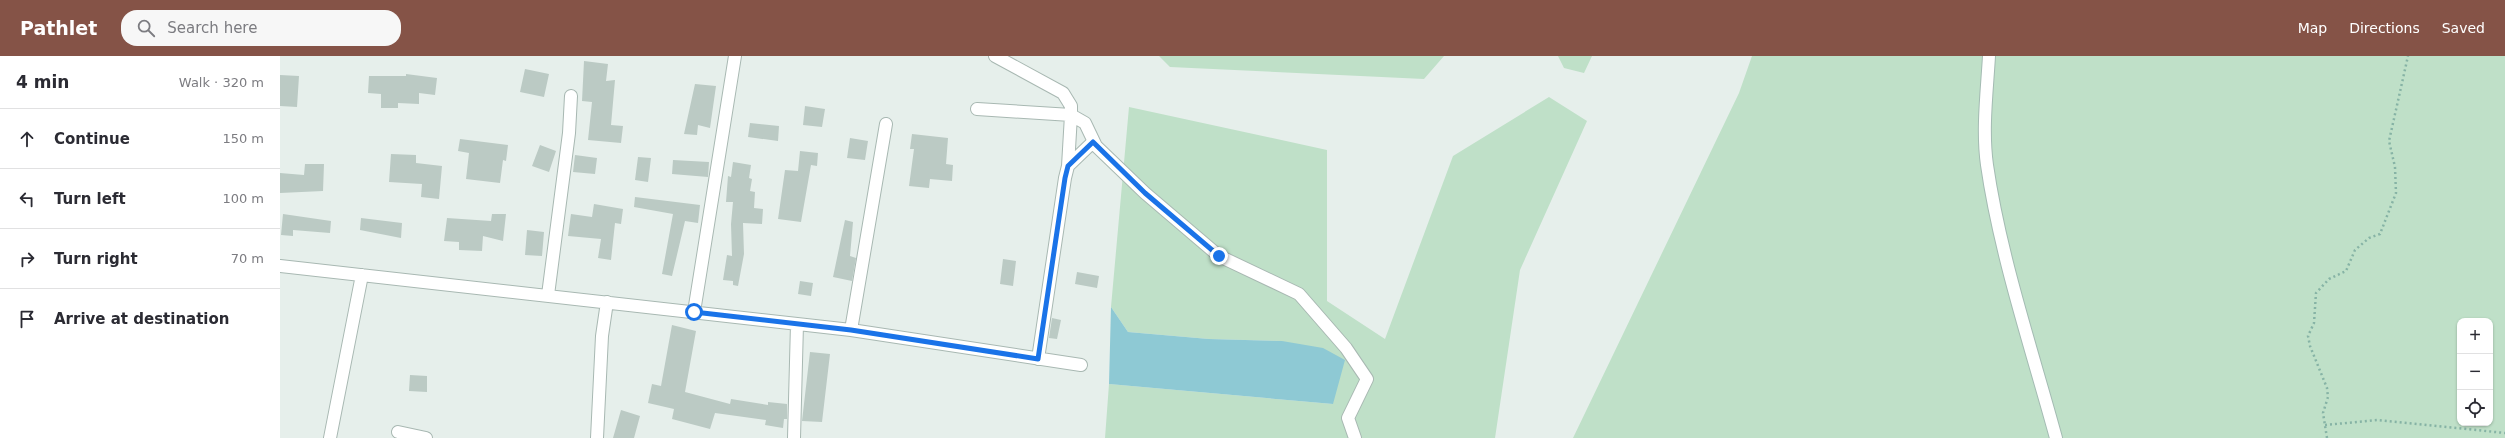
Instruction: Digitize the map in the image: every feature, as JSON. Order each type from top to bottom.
[{"type":"street","points":[[694,312],[736,56]]},
{"type":"street","points":[[995,56],[1063,93],[1071,106],[1072,115],[1068,166],[1038,359]]},
{"type":"street","points":[[1989,56],[1986,109],[1987,164],[1998,219],[2056,438]]},
{"type":"street","points":[[548,295],[570,133],[571,96]]},
{"type":"street","points":[[977,109],[1072,115],[1085,124],[1093,142],[1145,193],[1219,256],[1299,294],[1346,348],[1367,379],[1348,418],[1355,438]]},
{"type":"street","points":[[851,330],[886,124]]},
{"type":"street","points":[[1068,166],[1093,142]]},
{"type":"street","points":[[280,266],[851,330],[1081,365]]},
{"type":"street","points":[[330,438],[362,275]]},
{"type":"street","points":[[597,438],[602,343],[607,302]]},
{"type":"street","points":[[794,438],[797,324]]},
{"type":"street","points":[[398,432],[426,438]]},
{"type":"path","points":[[2326,438],[2322,413],[2328,397],[2327,388],[2310,346],[2308,336],[2314,323],[2316,293],[2330,279],[2346,271],[2360,246],[2369,238],[2380,234],[2389,213],[2396,193],[2395,167],[2389,141],[2408,56]]},
{"type":"path","points":[[2325,425],[2378,420],[2505,433]]},
{"type":"green space","points":[[1159,56],[1444,56],[1424,79],[1170,67]]},
{"type":"green space","points":[[1558,56],[1592,56],[1584,73],[1564,68]]},
{"type":"green space","points":[[1752,56],[2505,56],[2505,438],[1573,438],[1739,93]]},
{"type":"green space","points":[[1549,97],[1587,121],[1520,270],[1495,438],[1105,438],[1109,384],[1333,404],[1282,341],[1209,339],[1128,332],[1111,307],[1129,107],[1327,150],[1327,301],[1385,339],[1453,156]]},
{"type":"water","points":[[1111,307],[1128,332],[1209,339],[1282,341],[1323,348],[1345,360],[1333,404],[1109,384]]},
{"type":"building","points":[[584,61],[608,64],[606,81],[615,80],[611,125],[623,126],[621,143],[588,140],[592,102],[582,101]]},
{"type":"building","points":[[525,69],[549,74],[544,97],[520,92]]},
{"type":"building","points":[[406,74],[437,78],[435,95],[419,93],[419,104],[398,103],[398,108],[381,108],[381,94],[368,93],[369,76],[406,76]]},
{"type":"building","points":[[280,75],[299,76],[297,107],[280,106]]},
{"type":"building","points":[[695,84],[716,86],[710,128],[698,125],[697,135],[684,134]]},
{"type":"building","points":[[805,106],[825,109],[822,127],[803,125]]},
{"type":"building","points":[[750,123],[779,126],[778,141],[748,137]]},
{"type":"building","points":[[912,134],[948,138],[946,164],[953,165],[952,181],[930,179],[929,188],[909,186],[914,149],[910,149]]},
{"type":"building","points":[[850,138],[868,141],[865,160],[847,158]]},
{"type":"building","points":[[460,139],[508,145],[506,161],[503,160],[500,183],[466,179],[469,153],[458,151]]},
{"type":"building","points":[[540,145],[556,151],[549,172],[532,166]]},
{"type":"building","points":[[800,151],[818,153],[817,166],[811,165],[801,222],[778,219],[785,170],[798,171]]},
{"type":"building","points":[[391,154],[416,155],[416,163],[442,166],[439,199],[421,197],[422,184],[389,182]]},
{"type":"building","points":[[575,155],[597,158],[595,174],[573,172]]},
{"type":"building","points":[[638,157],[651,158],[648,182],[635,180]]},
{"type":"building","points":[[673,160],[709,162],[708,177],[672,174]]},
{"type":"building","points":[[733,162],[751,165],[749,178],[752,179],[750,191],[755,192],[754,208],[763,209],[762,224],[743,223],[744,254],[738,286],[733,285],[733,281],[723,280],[727,255],[732,256],[731,224],[733,202],[726,202],[728,176],[731,177]]},
{"type":"building","points":[[305,164],[324,164],[323,191],[280,193],[280,173],[304,175]]},
{"type":"building","points":[[635,197],[700,205],[698,223],[685,221],[672,276],[662,274],[673,214],[634,207]]},
{"type":"building","points":[[594,204],[623,209],[621,224],[615,223],[611,260],[598,258],[601,239],[568,236],[571,214],[592,217]]},
{"type":"building","points":[[283,214],[331,221],[330,233],[293,230],[293,236],[281,235]]},
{"type":"building","points":[[492,214],[506,214],[503,241],[483,236],[482,251],[459,250],[459,242],[444,241],[447,218],[491,221]]},
{"type":"building","points":[[361,218],[402,223],[401,238],[360,230]]},
{"type":"building","points":[[845,220],[853,222],[850,256],[856,258],[852,281],[833,277]]},
{"type":"building","points":[[527,230],[544,232],[542,256],[525,255]]},
{"type":"building","points":[[1003,259],[1016,261],[1013,286],[1000,284]]},
{"type":"building","points":[[1077,272],[1099,276],[1097,288],[1075,284]]},
{"type":"building","points":[[800,281],[813,283],[811,296],[798,294]]},
{"type":"building","points":[[1052,318],[1061,320],[1057,339],[1049,338]]},
{"type":"building","points":[[672,325],[696,331],[685,392],[730,404],[731,399],[768,405],[768,402],[787,404],[787,419],[784,419],[783,428],[765,425],[766,420],[715,413],[710,429],[672,419],[674,409],[648,403],[652,384],[661,386]]},
{"type":"building","points":[[810,352],[830,354],[822,422],[802,421]]},
{"type":"building","points":[[410,375],[427,376],[427,392],[409,391]]},
{"type":"building","points":[[621,410],[640,416],[634,438],[613,438]]},
{"type":"route","points":[[694,312],[851,330],[1038,359],[1068,166],[1093,142],[1145,193],[1219,256]]}]
